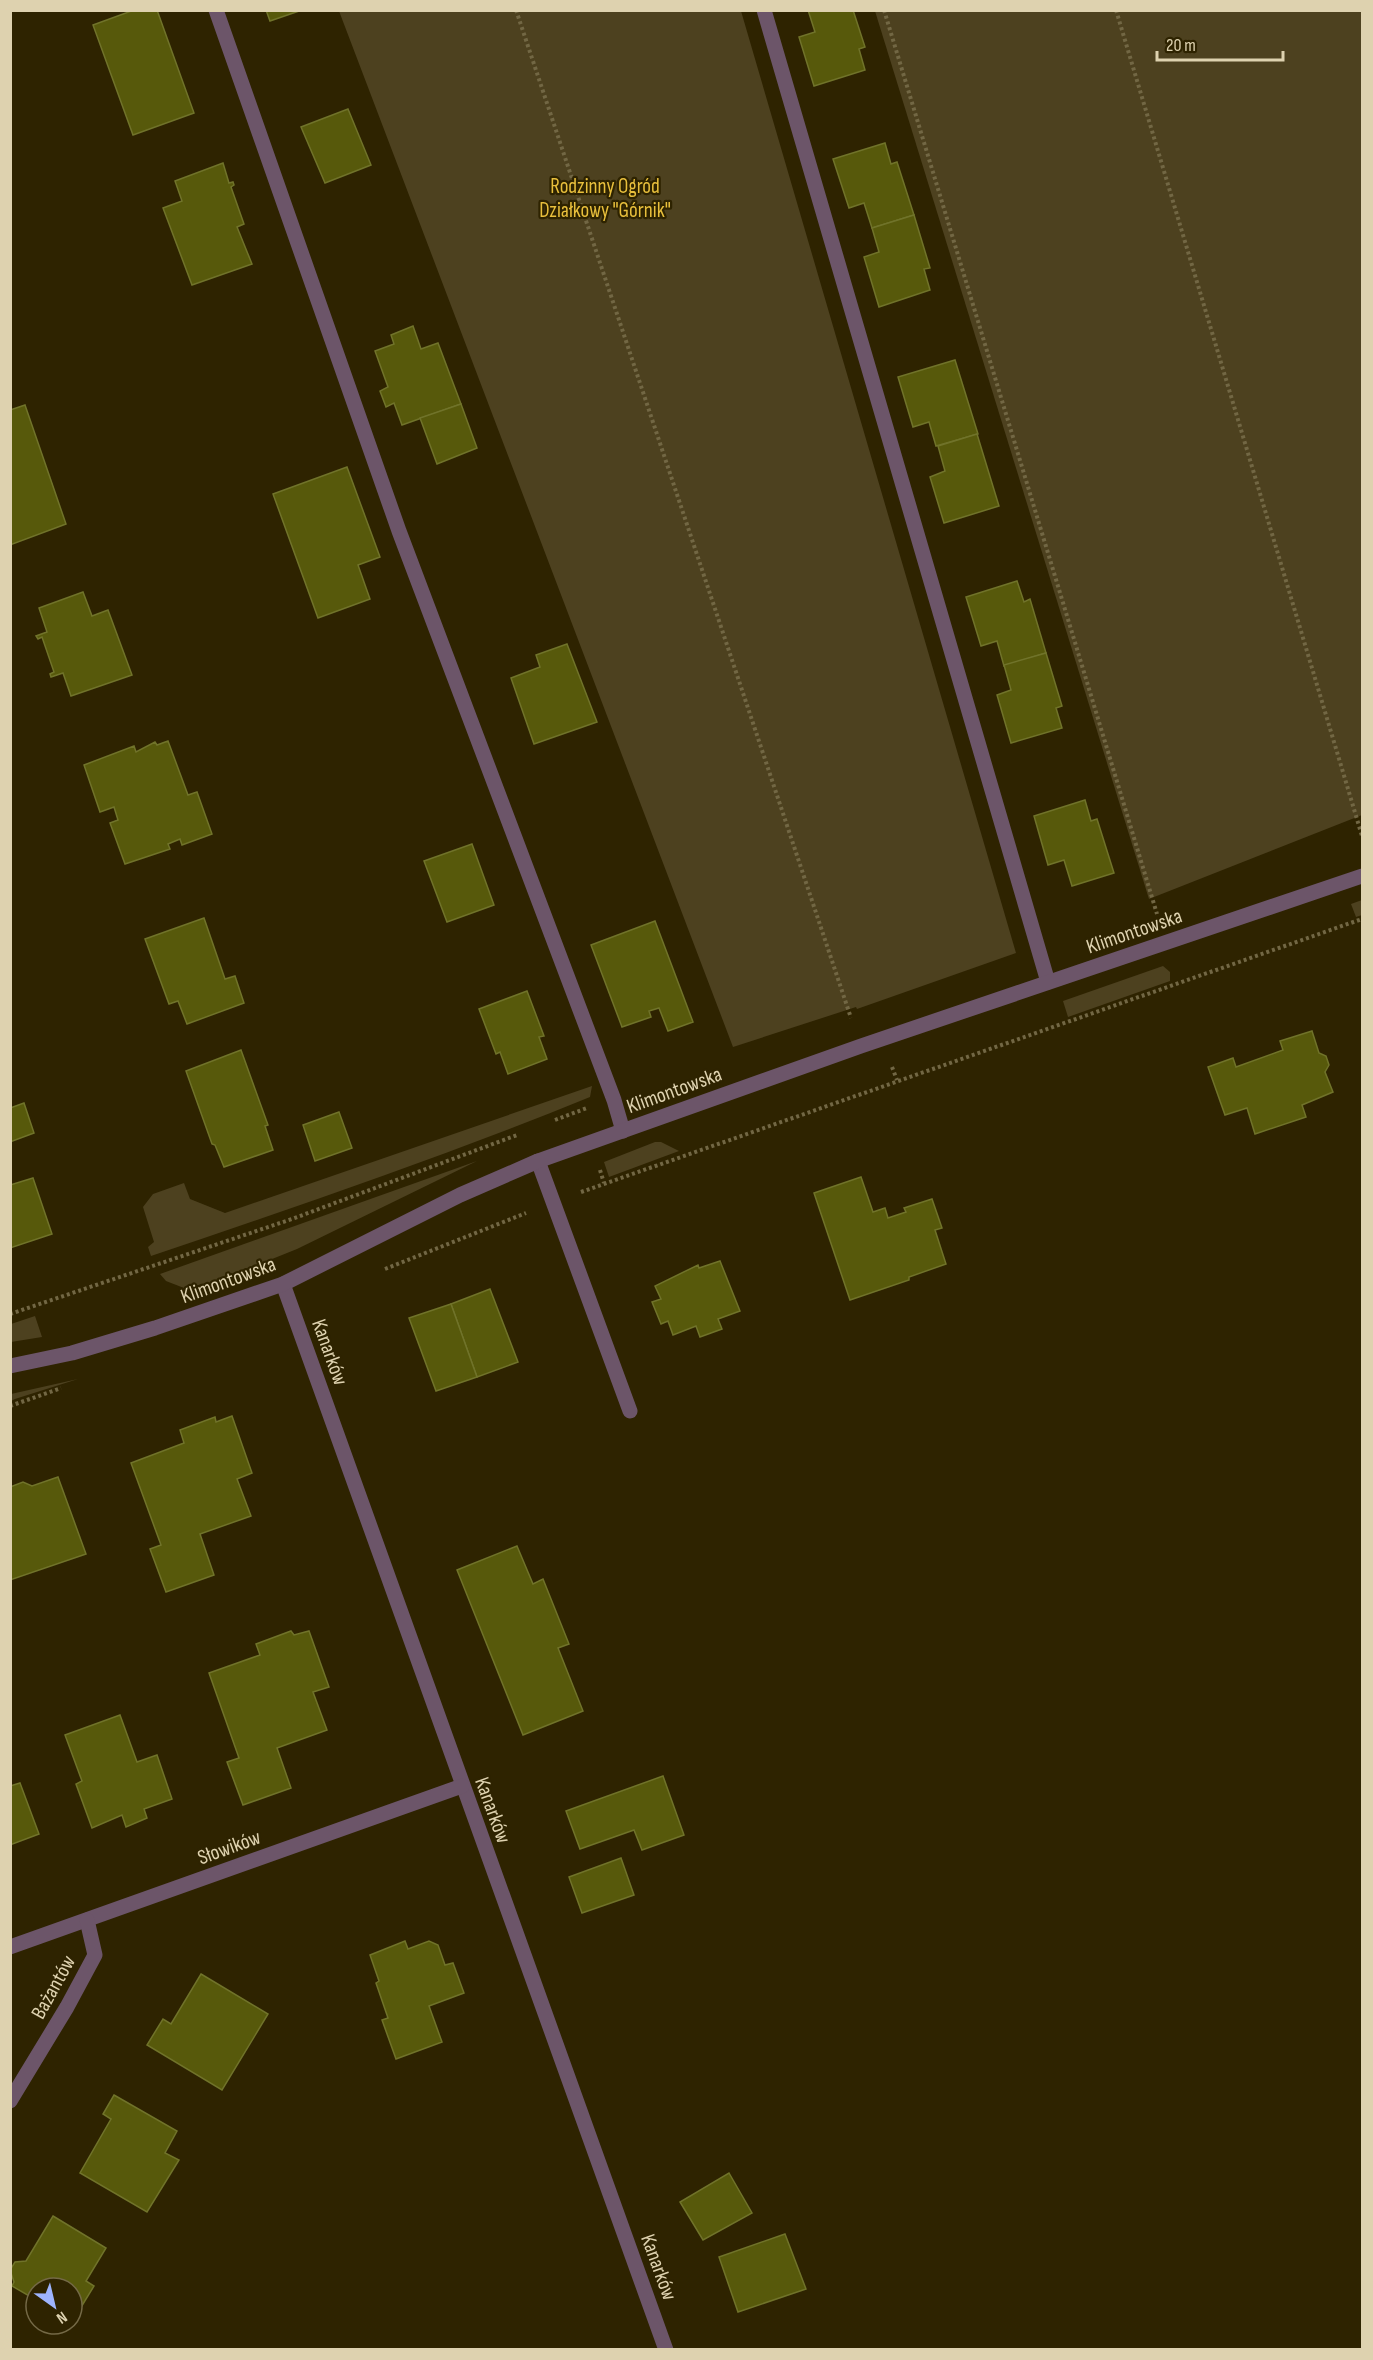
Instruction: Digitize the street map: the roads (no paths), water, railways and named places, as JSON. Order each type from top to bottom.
[{"type":"street","points":[[216,10],[399,531],[614,1100],[623,1131]]},
{"type":"street","points":[[764,10],[1048,982]]},
{"type":"street","name":"Klimontowska","points":[[10,1366],[72,1353],[284,1284],[460,1195],[538,1161],[1048,982],[1362,876]]},
{"type":"street","points":[[538,1161],[630,1411]]},
{"type":"street","name":"Kanarków","points":[[284,1284],[462,1786],[666,2349]]},
{"type":"street","name":"Słowików","points":[[10,1947],[462,1786]]},
{"type":"street","name":"Bażantów","points":[[10,2101],[68,2007],[94,1955],[87,1920]]},
{"type":"park label","name":"Rodzinny Ogród Działkowy \"Górnik\"","points":[[605,198]]}]
